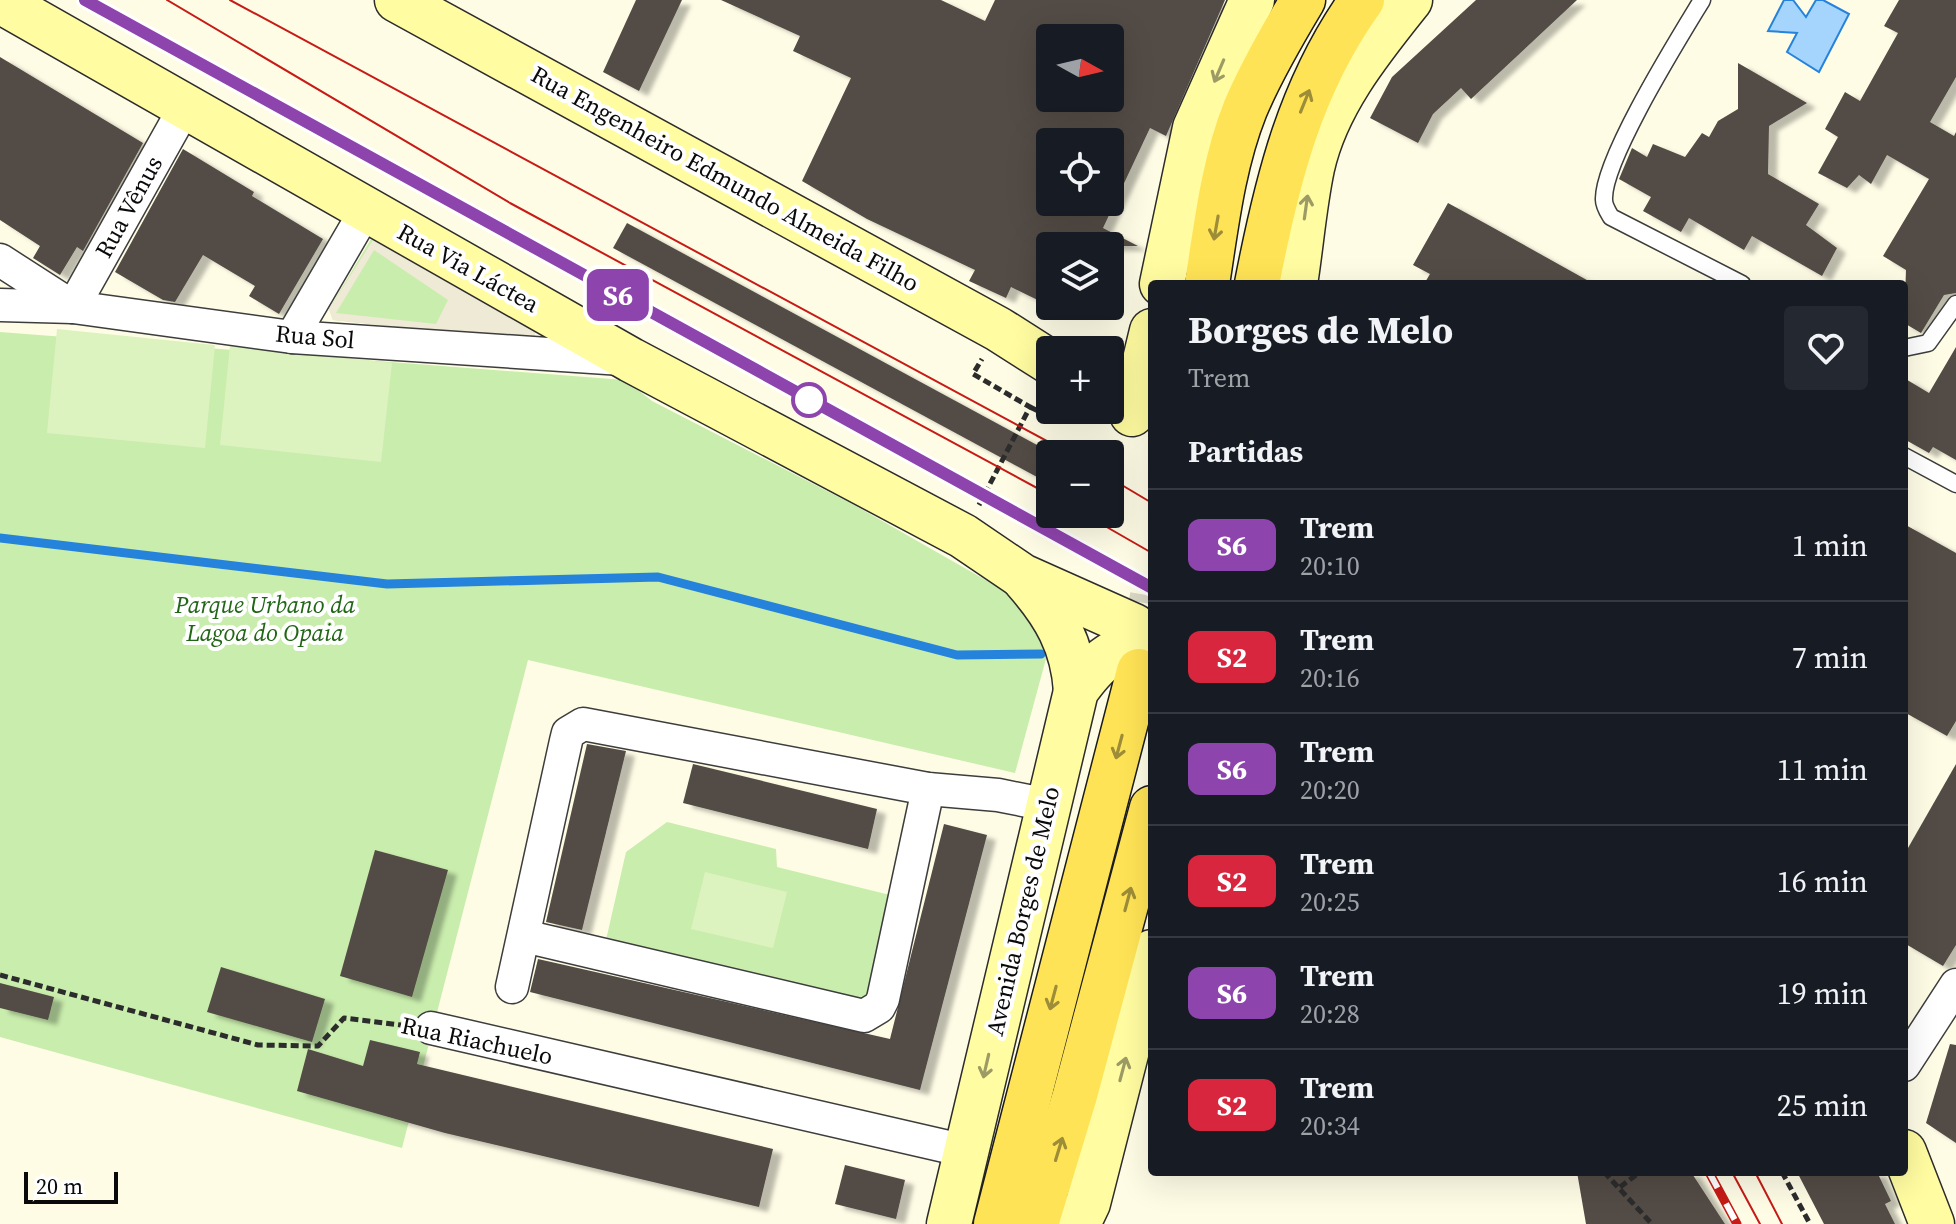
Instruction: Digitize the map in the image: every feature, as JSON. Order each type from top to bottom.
[{"type":"main road","points":[[1208,280],[1230,157],[1245,111],[1273,50],[1303,0]]},
{"type":"main road","points":[[1258,280],[1291,136],[1319,67],[1362,0]]},
{"type":"main road","name":"Avenida Borges de Melo","points":[[996,1224],[1141,642]]},
{"type":"main road","points":[[1036,1224],[1075,1095],[1148,823]]},
{"type":"street","name":"Rua Engenheiro Edmundo Almeida Filho","points":[[397,0],[998,329],[1036,353]]},
{"type":"street","points":[[1163,280],[1195,128],[1252,0]]},
{"type":"street","points":[[1296,280],[1312,166],[1335,106],[1368,54],[1410,0]]},
{"type":"street","name":"Rua Via Láctea","points":[[0,1],[631,360],[963,536],[1022,576],[1141,642]]},
{"type":"street","name":"Rua Vênus","points":[[73,307],[185,107]]},
{"type":"street","points":[[292,337],[366,210]]},
{"type":"street","points":[[0,260],[73,307]]},
{"type":"street","name":"Rua Sol","points":[[0,305],[73,307],[292,337],[631,360]]},
{"type":"street","points":[[1131,414],[1148,347]]},
{"type":"street","name":"Rua Via Láctea","points":[[1022,576],[1059,624],[1072,654],[1076,691]]},
{"type":"street","name":"Avenida Borges de Melo","points":[[949,1224],[1076,691],[1098,660],[1141,642]]},
{"type":"street","points":[[512,987],[568,733],[583,724],[928,789],[998,795],[1048,805]]},
{"type":"street","points":[[524,936],[864,1016],[879,1007],[883,999],[928,789]]},
{"type":"street","points":[[1078,1224],[1088,1203],[1148,968]]},
{"type":"street","points":[[1908,1059],[1956,985]]},
{"type":"street","name":"Rua Riachuelo","points":[[431,1028],[966,1151]]},
{"type":"street","points":[[1908,1162],[1932,1224]]},
{"type":"lane","points":[[1702,0],[1641,103],[1605,186],[1604,203],[1611,217],[1734,280]]},
{"type":"lane","points":[[1908,347],[1928,343],[1956,304]]},
{"type":"lane","points":[[1908,458],[1956,484]]},
{"type":"path","points":[[986,352],[973,374],[1036,410]]},
{"type":"path","points":[[963,536],[1030,407]]},
{"type":"path","name":"Rua Riachuelo","points":[[0,975],[258,1045],[318,1046],[344,1018],[431,1028]]},
{"type":"path","points":[[1608,1176],[1652,1224]]},
{"type":"path","points":[[1620,1187],[1635,1176]]},
{"type":"path","points":[[1784,1176],[1810,1224]]},
{"type":"green space","points":[[371,239],[455,283],[535,332],[485,336],[333,320],[329,309]]},
{"type":"green space","points":[[57,329],[215,345],[205,448],[47,433]]},
{"type":"green space","name":"Parque Urbano da Lagoa do Opaia","points":[[0,332],[625,380],[652,401],[856,506],[1024,602],[1050,644],[1015,773],[528,660],[402,1148],[0,1037]]},
{"type":"green space","points":[[230,346],[392,363],[381,462],[220,445]]},
{"type":"green space","points":[[667,822],[776,849],[777,867],[894,896],[870,1004],[606,940],[626,852]]},
{"type":"green space","points":[[705,872],[787,892],[773,948],[691,929]]},
{"type":"shaded area","points":[[375,237],[535,332],[535,337],[485,336],[333,320],[329,309]],"holes":[[[374,250],[448,300],[436,324],[336,313]]]},
{"type":"water","points":[[1784,0],[1793,0],[1806,17],[1816,0],[1823,0],[1849,14],[1819,72],[1787,52],[1797,33],[1768,31]]},
{"type":"building","points":[[636,0],[682,0],[639,91],[603,72]]},
{"type":"building","points":[[721,0],[941,0],[985,21],[995,0],[1225,0],[1166,136],[1150,128],[1124,183],[1124,128],[1036,128],[1036,216],[1109,216],[1103,228],[1111,232],[1036,232],[1036,299],[1011,287],[1006,298],[969,281],[975,270],[867,219],[802,181],[851,78],[793,51],[800,36]]},
{"type":"building","points":[[1476,0],[1577,0],[1471,99],[1461,88],[1433,114],[1418,143],[1370,118],[1392,77]]},
{"type":"building","points":[[1899,0],[1956,0],[1956,77],[1930,122],[1954,136],[1956,132],[1956,293],[1944,295],[1921,333],[1908,325],[1906,270],[1883,256],[1929,179],[1887,155],[1871,184],[1859,175],[1847,188],[1818,173],[1838,137],[1825,129],[1845,92],[1860,101],[1898,33],[1884,26]]},
{"type":"building","points":[[0,57],[143,143],[83,251],[77,247],[60,275],[33,258],[40,246],[0,220]]},
{"type":"building","points":[[1738,63],[1807,103],[1769,126],[1768,174],[1819,204],[1806,225],[1837,248],[1822,276],[1752,236],[1744,250],[1689,218],[1681,232],[1643,211],[1651,197],[1619,179],[1632,148],[1647,157],[1653,144],[1685,157],[1702,133],[1709,137],[1718,121],[1738,109]]},
{"type":"building","points":[[183,149],[323,239],[279,314],[249,296],[255,286],[203,255],[175,302],[163,300],[115,272]]},
{"type":"building","points":[[1448,203],[1587,280],[1426,280],[1430,274],[1413,265]]},
{"type":"building","points":[[627,223],[1036,444],[1036,476],[613,248]]},
{"type":"building","points":[[1124,239],[1138,246],[1124,246]]},
{"type":"building","points":[[1956,347],[1956,460],[1933,447],[1929,453],[1908,441],[1908,380],[1929,393]]},
{"type":"building","points":[[1908,526],[1956,553],[1956,721],[1947,736],[1908,714]]},
{"type":"building","points":[[587,744],[626,751],[582,930],[546,922]]},
{"type":"building","points":[[693,764],[877,809],[868,849],[683,803]]},
{"type":"building","points":[[1956,764],[1956,945],[1943,966],[1908,945],[1908,848]]},
{"type":"building","points":[[944,824],[987,835],[920,1090],[530,992],[538,959],[890,1039]]},
{"type":"building","points":[[375,850],[448,870],[412,997],[340,976]]},
{"type":"building","points":[[221,967],[325,999],[312,1042],[207,1012]]},
{"type":"building","points":[[0,983],[54,997],[48,1020],[0,1008]]},
{"type":"building","points":[[370,1040],[420,1052],[417,1064],[773,1149],[759,1207],[445,1133],[297,1091],[308,1049],[363,1066]]},
{"type":"building","points":[[1950,1044],[1956,1045],[1956,1143],[1926,1123]]},
{"type":"building","points":[[845,1165],[905,1180],[896,1219],[835,1204]]},
{"type":"building","points":[[1578,1176],[1694,1176],[1725,1224],[1586,1224]]},
{"type":"building","points":[[1799,1176],[1879,1176],[1891,1201],[1885,1204],[1895,1224],[1824,1224]]},
{"type":"waterway","points":[[0,538],[387,584],[658,577],[957,655],[1041,654]]},
{"type":"tunnel","points":[[1139,669],[1148,618]]},
{"type":"tram line","points":[[167,0],[510,203],[1036,487]]},
{"type":"tram line","points":[[230,0],[1045,440]]},
{"type":"tram line","points":[[1124,486],[1148,501]]},
{"type":"tram line","points":[[1108,528],[1148,551]]},
{"type":"tram line","points":[[1734,1176],[1760,1224]]},
{"type":"tram line","points":[[1757,1176],[1782,1224]]},
{"type":"railway","points":[[85,0],[1148,586]]},
{"type":"railway","points":[[1711,1176],[1737,1224]]},
{"type":"train","name":"S6","points":[[85,0],[1148,586]]}]
